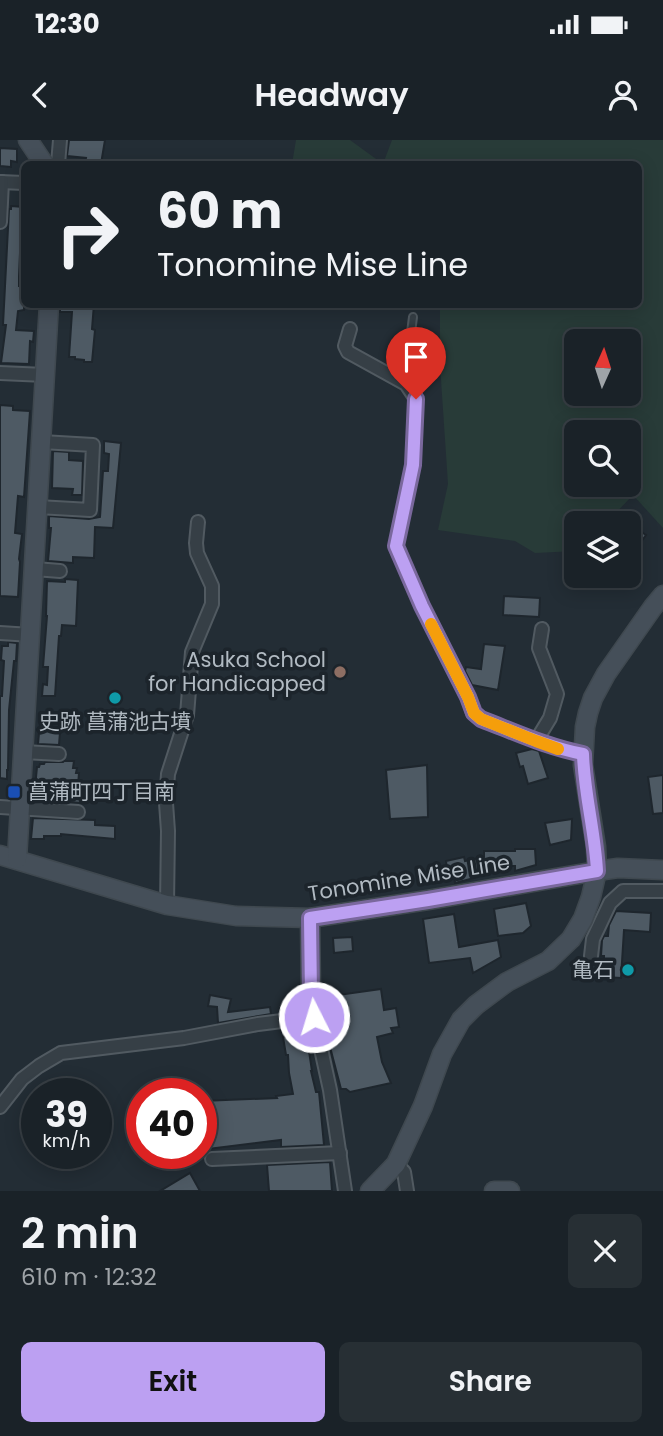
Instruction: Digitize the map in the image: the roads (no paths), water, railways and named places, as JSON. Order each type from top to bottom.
[{"type":"main road","points":[[28,140],[42,161]]},
{"type":"main road","points":[[9,857],[21,808],[49,308]]},
{"type":"main road","points":[[370,1191],[396,1164],[423,1106],[442,1054],[461,1020],[507,982],[548,961],[571,939],[583,919],[597,871],[596,847],[584,777],[585,727],[593,698],[606,674],[663,595]]},
{"type":"main road","name":"Tonomine Mise Line","points":[[9,857],[167,905],[236,916],[310,918],[618,868],[663,870]]},
{"type":"main road","points":[[310,918],[311,996],[314,1017]]},
{"type":"main road","points":[[494,1191],[510,1191]]},
{"type":"street","points":[[58,161],[60,140]]},
{"type":"street","points":[[0,222],[1,182],[21,183]]},
{"type":"street","points":[[350,329],[345,346],[348,352],[406,384],[416,399],[413,465],[396,546],[474,713],[481,719],[536,741],[583,754]]},
{"type":"street","points":[[0,373],[46,375]]},
{"type":"street","points":[[38,507],[90,510],[91,497],[93,445],[42,442]]},
{"type":"street","points":[[167,905],[168,774],[187,715],[192,652],[212,604],[212,586],[197,553],[198,522]]},
{"type":"street","points":[[35,569],[60,571]]},
{"type":"street","points":[[536,741],[550,718],[557,694],[538,649],[542,629]]},
{"type":"street","points":[[0,633],[31,635]]},
{"type":"street","points":[[24,751],[59,754]]},
{"type":"street","points":[[0,807],[78,811]]},
{"type":"street","points":[[591,956],[593,939],[610,903],[623,891],[663,891]]},
{"type":"street","points":[[0,1107],[22,1079],[61,1053],[184,1038],[314,1017],[330,1090],[345,1191]]},
{"type":"street","points":[[217,1159],[340,1153]]},
{"type":"street","points":[[396,1164],[404,1172],[407,1191]]},
{"type":"lane","points":[[412,394],[415,377],[408,356],[413,317]]},
{"type":"place","name":"Asuka School for Handicapped","points":[[340,672]]},
{"type":"place","name":"史跡 菖蒲池古墳","points":[[115,698]]},
{"type":"place","name":"菖蒲町四丁目南","points":[[14,792]]},
{"type":"place","name":"亀石","points":[[628,970]]}]
